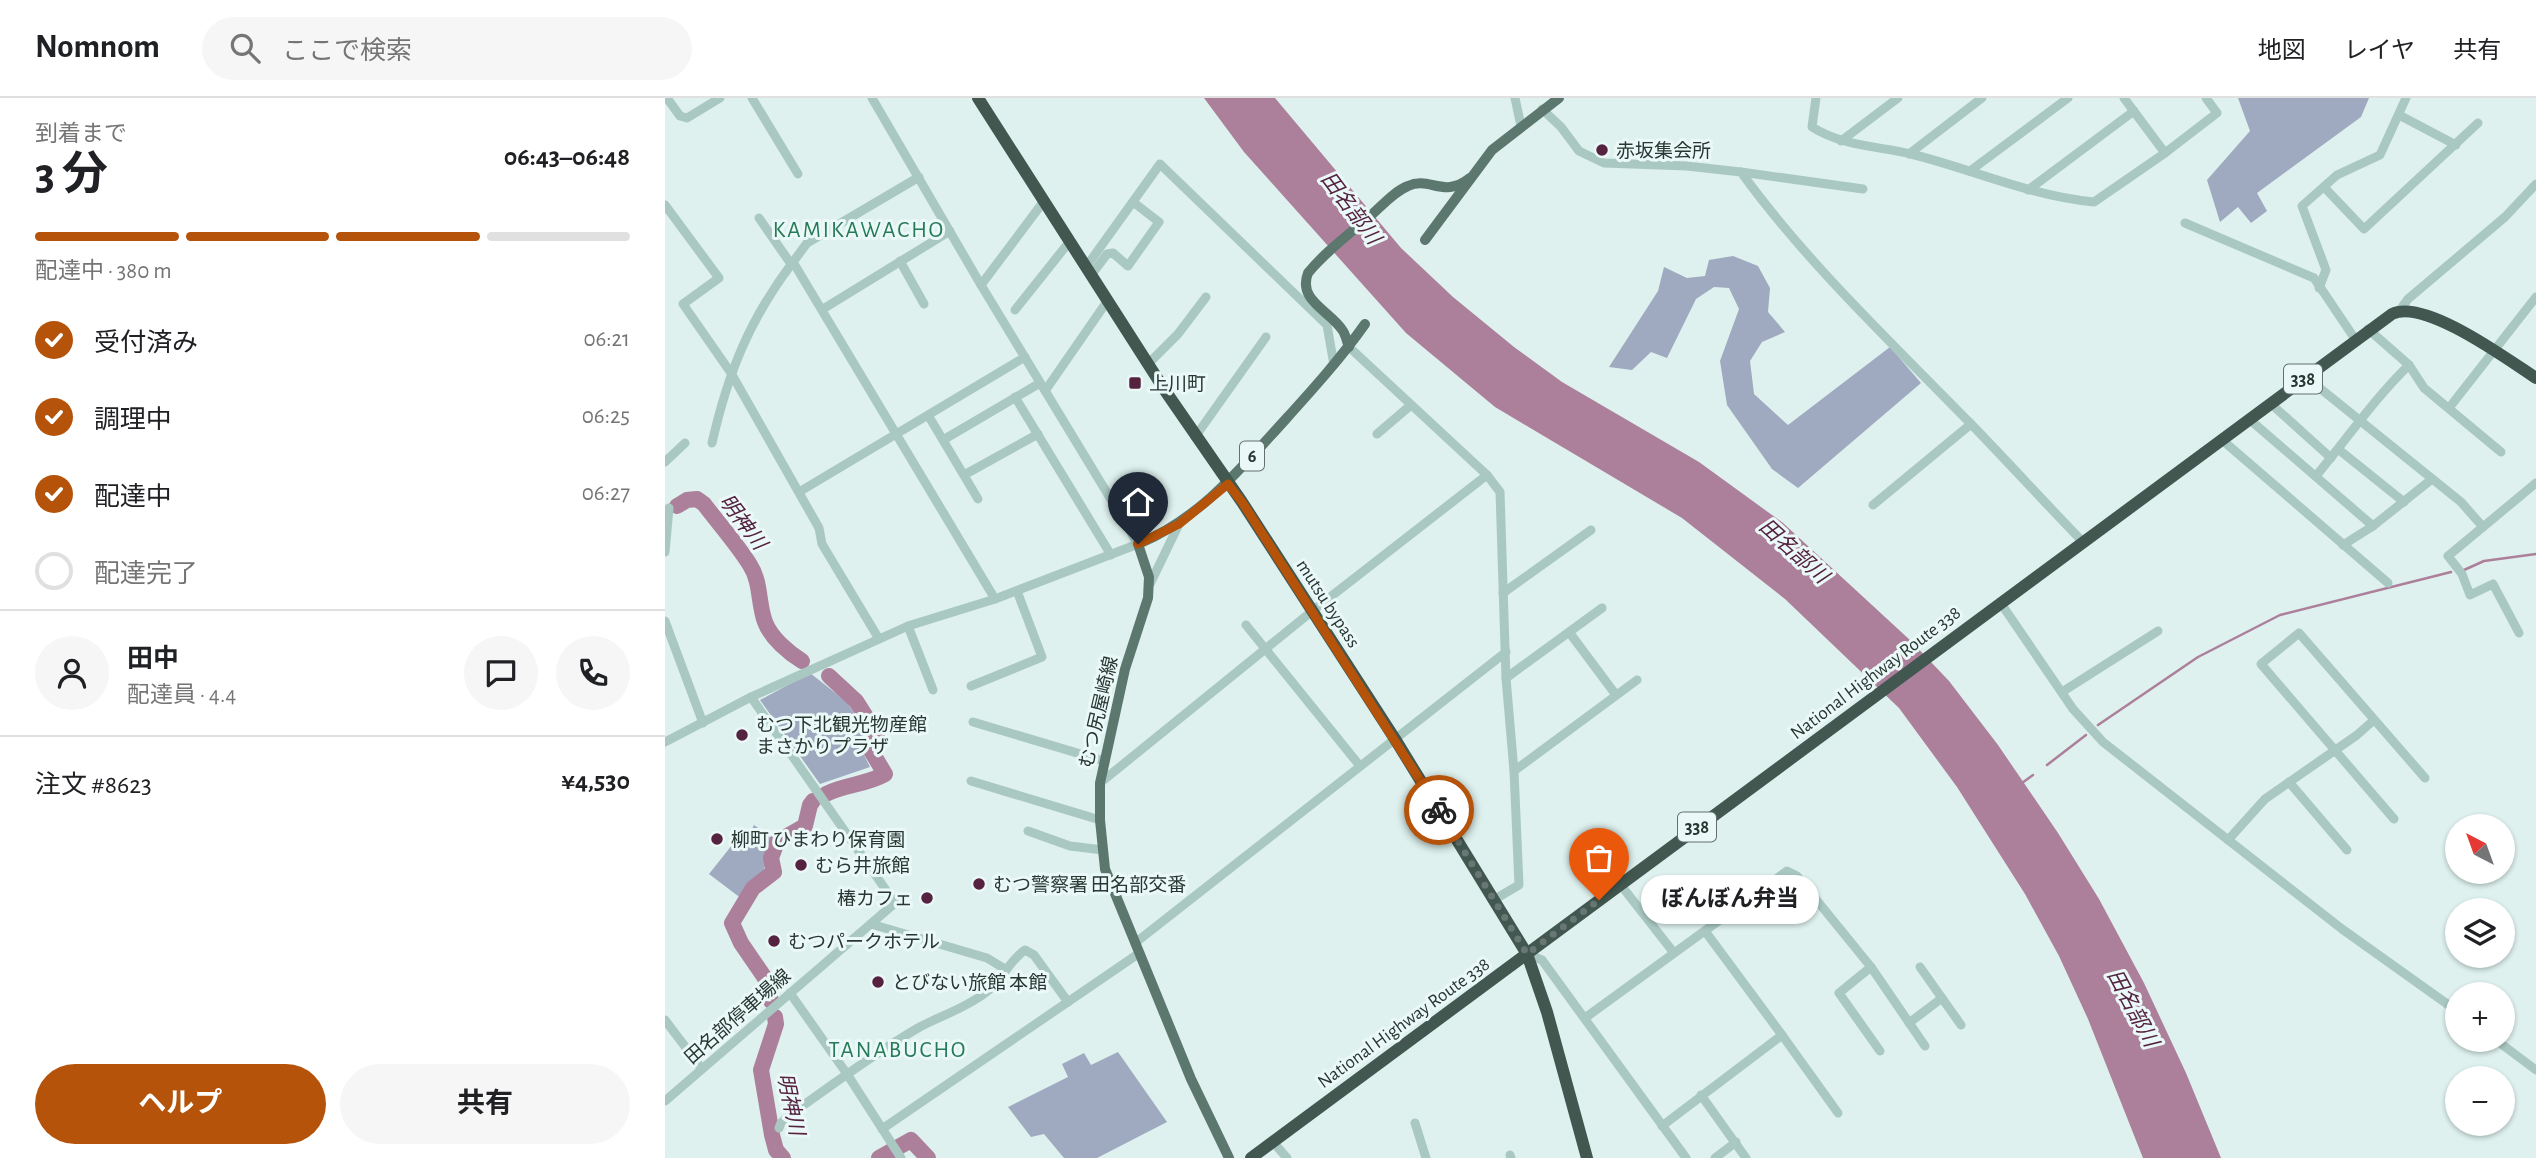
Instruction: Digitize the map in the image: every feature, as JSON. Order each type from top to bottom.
[{"type":"highway","name":"mutsu bypass","points":[[978,98],[1195,437],[1242,502],[1395,739],[1527,954],[1547,1012],[1587,1158]]},
{"type":"highway","name":"National Highway Route 338","points":[[1251,1158],[2368,329],[2400,310]]},
{"type":"highway","points":[[2400,310],[2450,324],[2536,378]]},
{"type":"main road","points":[[1425,240],[1492,150],[1559,98]]},
{"type":"main road","points":[[1349,348],[1342,330],[1306,293],[1305,281],[1316,264],[1410,185],[1420,183],[1438,187],[1459,187],[1470,178]]},
{"type":"main road","name":"6","points":[[1138,544],[1179,524],[1228,484],[1349,348],[1365,324]]},
{"type":"main road","name":"むつ尻屋崎線","points":[[1138,544],[1146,567],[1148,598],[1125,668],[1100,783],[1100,820],[1105,869],[1191,1079],[1229,1158]]},
{"type":"street","points":[[667,98],[680,116],[687,118],[720,98]]},
{"type":"street","points":[[751,98],[798,174]]},
{"type":"street","points":[[665,742],[751,697],[908,626],[995,599],[1138,544],[981,285],[872,98]]},
{"type":"street","points":[[1515,98],[1521,126]]},
{"type":"street","points":[[1816,98],[1812,127],[1841,141],[1909,154],[2028,190],[2094,202],[2217,113],[2206,98]]},
{"type":"street","points":[[1841,141],[1898,98]]},
{"type":"street","points":[[1909,154],[1982,98]]},
{"type":"street","points":[[1970,171],[2067,98]]},
{"type":"street","points":[[2125,98],[2165,153]]},
{"type":"street","points":[[2319,288],[2326,270],[2302,206],[2337,176],[2381,155],[2406,98]]},
{"type":"street","points":[[1542,110],[1561,127],[1579,151],[1604,163],[1687,166],[1863,189]]},
{"type":"street","points":[[2028,190],[2134,111]]},
{"type":"street","points":[[2399,115],[2456,145]]},
{"type":"street","points":[[2324,187],[2364,229],[2478,123]]},
{"type":"street","points":[[1089,270],[1160,164],[1327,325],[1334,365]]},
{"type":"street","points":[[1741,172],[1761,199],[1878,330],[2083,542]]},
{"type":"street","points":[[712,443],[731,373],[744,338],[807,243],[919,177]]},
{"type":"street","points":[[2400,310],[2409,299],[2505,217],[2536,184]]},
{"type":"street","points":[[981,285],[1045,201]]},
{"type":"street","points":[[1089,270],[1107,254],[1112,253],[1128,266],[1159,222],[1133,202]]},
{"type":"street","points":[[665,205],[719,278],[683,304],[731,373],[819,528],[822,544],[879,639]]},
{"type":"street","points":[[759,218],[823,309],[995,599]]},
{"type":"street","points":[[2185,223],[2314,278],[2355,340]]},
{"type":"street","points":[[823,309],[950,230]]},
{"type":"street","points":[[1015,310],[1070,241]]},
{"type":"street","points":[[900,261],[924,304]]},
{"type":"street","points":[[2449,408],[2536,297]]},
{"type":"street","points":[[1148,364],[1178,334],[1206,298]]},
{"type":"street","points":[[943,440],[1015,397],[1042,387],[1108,300]]},
{"type":"street","points":[[2368,329],[2409,365],[2424,388],[2501,452]]},
{"type":"street","points":[[1195,437],[1266,337]]},
{"type":"street","points":[[1349,348],[1487,475],[1500,492],[1506,678],[1514,771],[1519,885],[1495,899]]},
{"type":"street","points":[[799,492],[1025,357]]},
{"type":"street","points":[[2316,476],[2381,392],[2409,365]]},
{"type":"street","points":[[2306,377],[2461,502],[2483,527]]},
{"type":"street","points":[[1015,397],[1111,555]]},
{"type":"street","points":[[2270,403],[2331,458]]},
{"type":"street","points":[[1377,434],[1411,405]]},
{"type":"street","points":[[929,415],[978,499]]},
{"type":"street","points":[[2249,419],[2372,526]]},
{"type":"street","points":[[1873,505],[1971,424]]},
{"type":"street","points":[[964,475],[1038,434]]},
{"type":"street","points":[[2221,439],[2388,583]]},
{"type":"street","points":[[665,462],[685,443]]},
{"type":"street","points":[[2338,449],[2404,502]]},
{"type":"street","points":[[1100,783],[1311,612],[1487,475]]},
{"type":"street","points":[[2343,545],[2432,479]]},
{"type":"street","points":[[2519,633],[2493,584],[2470,595],[2462,574],[2448,556],[2536,483]]},
{"type":"street","points":[[665,552],[669,508]]},
{"type":"street","points":[[1149,586],[1179,524]]},
{"type":"street","points":[[1503,593],[1591,530]]},
{"type":"street","points":[[971,686],[1042,657],[1017,591]]},
{"type":"street","points":[[2000,602],[2085,724],[2103,742],[2342,929],[2445,1002]]},
{"type":"street","points":[[1506,678],[1602,608]]},
{"type":"street","points":[[665,621],[703,723]]},
{"type":"street","points":[[1246,625],[1360,766]]},
{"type":"street","points":[[908,626],[933,690]]},
{"type":"street","points":[[2062,692],[2158,631]]},
{"type":"street","points":[[1569,632],[1616,695]]},
{"type":"street","points":[[2394,819],[2261,664],[2299,633],[2425,778]]},
{"type":"street","points":[[882,1129],[1067,1002],[1506,652]]},
{"type":"street","points":[[1514,771],[1636,680]]},
{"type":"street","name":"田名部停車場線","points":[[665,1101],[895,903],[751,697]]},
{"type":"street","points":[[2228,840],[2266,799],[2374,720]]},
{"type":"street","points":[[973,722],[1104,761]]},
{"type":"street","points":[[971,781],[1100,820]]},
{"type":"street","points":[[2289,782],[2347,849]]},
{"type":"street","points":[[1028,831],[1070,846],[1103,850]]},
{"type":"street","points":[[1585,1018],[1787,871],[1797,876],[1871,967],[1925,1046]]},
{"type":"street","points":[[1620,884],[1674,953]]},
{"type":"street","points":[[871,924],[987,958],[1005,969]]},
{"type":"street","points":[[1705,931],[1839,1113]]},
{"type":"street","points":[[779,1128],[788,1116],[847,1074],[917,1029],[987,993],[1014,957],[1025,950],[1029,950],[1067,1002]]},
{"type":"street","points":[[1527,954],[1542,960],[1686,1158]]},
{"type":"street","points":[[1871,967],[1839,993],[1879,1051]]},
{"type":"street","points":[[1920,967],[1961,1025]]},
{"type":"street","points":[[790,993],[899,1155]]},
{"type":"street","points":[[1909,1023],[1943,998]]},
{"type":"street","points":[[665,1020],[702,1069]]},
{"type":"street","points":[[1662,1126],[1782,1035]]},
{"type":"street","points":[[2512,1052],[2536,1070]]},
{"type":"street","points":[[1701,1095],[1746,1158]]},
{"type":"street","points":[[1415,1123],[1426,1158]]},
{"type":"street","points":[[1273,1142],[1287,1158]]},
{"type":"street","points":[[1715,1158],[1736,1142]]},
{"type":"shaded area","points":[[2238,98],[2369,98],[2361,117],[2257,193],[2267,211],[2251,223],[2238,207],[2220,222],[2207,180],[2250,131]]},
{"type":"shaded area","points":[[1733,256],[1758,266],[1770,288],[1768,312],[1785,332],[1762,342],[1750,361],[1754,394],[1788,425],[1890,347],[1921,383],[1798,488],[1772,469],[1727,405],[1720,361],[1739,309],[1729,288],[1714,287],[1696,299],[1667,358],[1651,352],[1632,370],[1609,367],[1658,291],[1664,267],[1687,278],[1705,276],[1709,260]]},
{"type":"shaded area","points":[[810,673],[847,702],[866,732],[858,743],[870,767],[820,784],[760,700]]},
{"type":"shaded area","points":[[754,825],[775,840],[767,855],[764,871],[742,899],[709,874],[736,840],[746,841]]},
{"type":"shaded area","points":[[1118,1052],[1167,1122],[1097,1158],[1064,1158],[1044,1134],[1031,1137],[1008,1107],[1068,1077],[1062,1064],[1084,1053],[1091,1065]]},
{"type":"water","name":"田名部川","points":[[1204,98],[1275,98],[1401,248],[1453,297],[1562,382],[1699,462],[1783,523],[1911,641],[1949,681],[1998,745],[2099,899],[2144,983],[2186,1073],[2221,1158],[2143,1158],[2088,1019],[2059,956],[2025,894],[1957,787],[1899,708],[1785,599],[1682,518],[1495,407],[1406,333],[1244,152]]},
{"type":"waterway","name":"明神川","points":[[677,506],[687,500],[697,499],[704,504],[754,572],[763,615],[771,634],[802,661]]},
{"type":"waterway","points":[[2464,570],[2484,561],[2536,554]]},
{"type":"waterway","points":[[2098,725],[2198,657],[2280,615],[2451,572]]},
{"type":"waterway","name":"明神川","points":[[826,794],[885,774],[867,744],[877,734],[856,701],[829,676]]},
{"type":"waterway","points":[[2047,765],[2086,735]]},
{"type":"waterway","points":[[2022,783],[2033,775]]},
{"type":"waterway","name":"明神川","points":[[771,1001],[765,978],[741,943],[732,923],[753,888],[774,872],[771,858],[777,842],[805,826],[813,801]]},
{"type":"waterway","name":"明神川","points":[[775,1017],[776,1024],[761,1070],[772,1135],[776,1150],[783,1158]]},
{"type":"waterway","name":"明神川","points":[[879,1158],[911,1140],[928,1158]]},
{"type":"way so far","points":[[1439,810],[1527,954],[1599,900]]},
{"type":"place","name":"赤坂集会所","points":[[1602,150]]},
{"type":"place","name":"上川町","points":[[1135,383]]},
{"type":"place","name":"むつ下北観光物産館 まさかりプラザ","points":[[742,735]]},
{"type":"place","name":"柳町 ひまわり保育園","points":[[717,839]]},
{"type":"place","name":"むら井旅館","points":[[801,865]]},
{"type":"place","name":"むつ警察署 田名部交番","points":[[979,884]]},
{"type":"place","name":"椿カフェ","points":[[927,898]]},
{"type":"place","name":"ぼんぼん弁当","points":[[1599,900]]},
{"type":"place","name":"むつパークホテル","points":[[774,941]]},
{"type":"place","name":"とびない旅館 本館","points":[[878,982]]},
{"type":"district","name":"KAMIKAWACHO","points":[[859,229]]},
{"type":"district","name":"TANABUCHO","points":[[898,1049]]},
{"type":"route","points":[[1138,544],[1179,524],[1228,484],[1439,810]]}]
